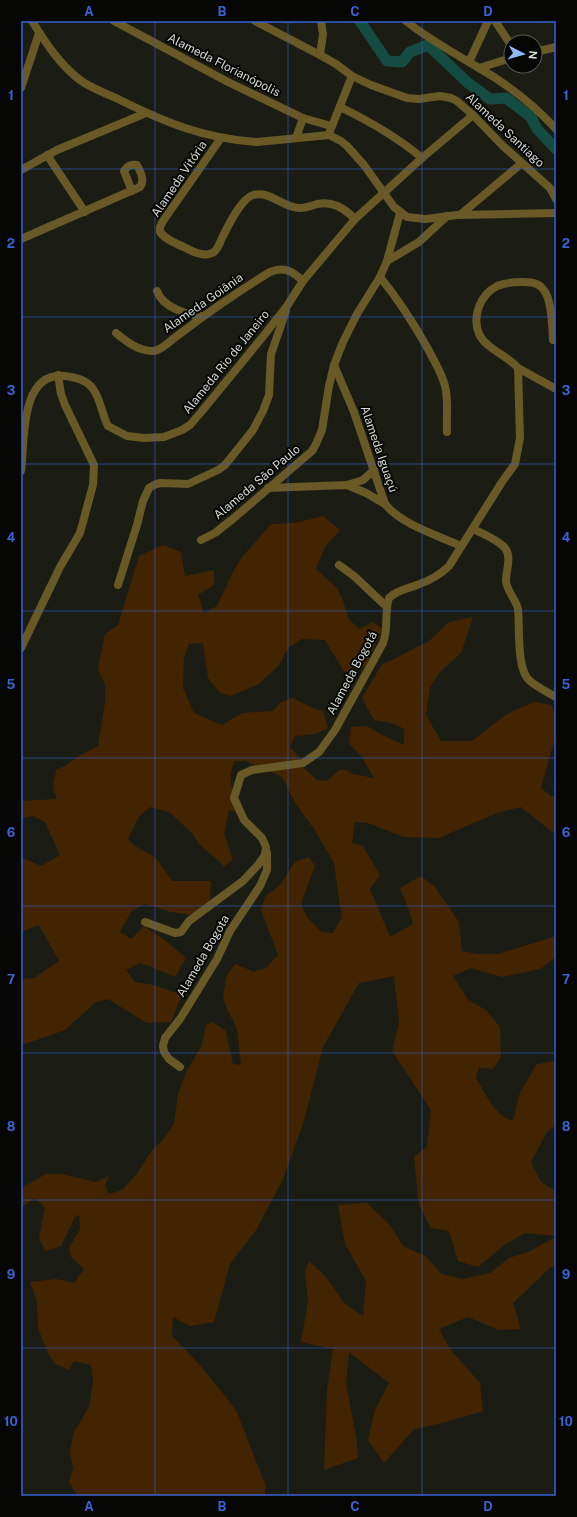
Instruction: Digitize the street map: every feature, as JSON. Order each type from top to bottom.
[{"type":"street","points":[[32,21],[60,61],[81,80],[146,113],[191,130],[221,138],[257,142],[329,135],[342,141],[364,165],[394,207],[407,217],[418,219],[460,215],[556,213]]},
{"type":"street","name":"Alameda Florianópolis","points":[[114,21],[228,82],[303,118],[331,126]]},
{"type":"street","name":"Alameda Santiago","points":[[255,21],[320,55],[336,64],[352,76],[371,85],[400,96],[419,99],[440,96],[457,101],[474,115],[503,146],[550,188],[556,198]]},
{"type":"street","points":[[268,28],[274,21]]},
{"type":"street","points":[[320,55],[323,34],[322,21]]},
{"type":"street","points":[[406,21],[437,43],[479,68],[514,92],[544,116],[556,129]]},
{"type":"street","points":[[469,62],[488,21]]},
{"type":"street","points":[[495,21],[504,34]]},
{"type":"street","points":[[21,88],[39,33]]},
{"type":"street","points":[[543,50],[556,47]]},
{"type":"street","points":[[479,68],[503,60]]},
{"type":"street","points":[[329,135],[331,126],[352,76]]},
{"type":"street","points":[[340,106],[390,133],[422,158]]},
{"type":"street","points":[[21,170],[47,155],[146,113]]},
{"type":"street","name":"Alameda Rio de Janeiro","points":[[58,375],[69,376],[87,383],[95,392],[108,426],[120,434],[144,438],[164,437],[182,430],[196,419],[287,306],[303,281],[354,219],[422,158],[474,115]]},
{"type":"street","points":[[296,138],[303,118]]},
{"type":"street","name":"Alameda Vitória","points":[[221,138],[162,221],[160,230],[168,240],[192,251],[205,255],[211,254],[216,249],[243,203],[250,196],[257,194],[269,196],[290,207],[305,207],[324,203],[336,205],[347,211],[354,219]]},
{"type":"street","points":[[47,155],[85,212]]},
{"type":"street","points":[[460,215],[522,163]]},
{"type":"street","points":[[21,239],[132,191]]},
{"type":"street","name":"Alameda São Paulo","points":[[202,540],[215,533],[234,518],[290,468],[305,458],[316,444],[322,430],[334,365],[356,314],[380,277],[387,261],[400,213]]},
{"type":"street","points":[[387,261],[419,242],[447,216]]},
{"type":"street","name":"Alameda Goiânia","points":[[116,333],[131,344],[143,349],[154,351],[166,344],[202,316],[276,270],[285,269],[291,271],[303,281]]},
{"type":"street","points":[[380,277],[410,318],[442,376],[446,394],[447,432]]},
{"type":"street","points":[[553,340],[548,298],[540,286],[528,282],[508,283],[495,287],[488,292],[480,304],[477,312],[478,329],[485,343],[506,357],[518,368],[556,389]]},
{"type":"street","points":[[157,291],[162,300],[170,305],[188,314],[202,316]]},
{"type":"street","points":[[118,585],[143,501],[149,488],[161,483],[188,484],[218,470],[230,460],[255,426],[269,395],[271,354],[287,306]]},
{"type":"street","name":"Alameda Iguaçú","points":[[334,365],[354,412],[385,504],[390,510],[405,521],[461,546]]},
{"type":"street","points":[[387,608],[389,598],[392,595],[400,590],[429,580],[444,571],[449,566],[515,464],[518,455],[520,438],[518,368]]},
{"type":"street","points":[[21,471],[24,425],[29,403],[42,382],[58,375],[61,394],[65,405],[94,465],[93,485],[80,533],[60,567],[21,648]]},
{"type":"street","points":[[268,488],[347,485],[363,480],[374,470]]},
{"type":"street","points":[[347,485],[366,493],[385,504]]},
{"type":"street","points":[[473,529],[501,544],[508,552],[509,558],[506,581],[507,588],[517,604],[523,670],[529,680],[556,697]]},
{"type":"street","points":[[339,565],[354,576],[387,608]]},
{"type":"street","name":"Alameda Bogotá","points":[[266,851],[262,838],[244,820],[234,800],[241,775],[252,770],[303,763],[318,752],[335,730],[383,643],[387,628],[387,608]]},
{"type":"street","points":[[145,922],[175,933],[181,932],[189,921],[243,880],[263,860],[266,851]]},
{"type":"street","name":"Alameda Bogota","points":[[180,1066],[169,1059],[164,1052],[163,1046],[166,1038],[180,1019],[217,959],[230,931],[260,886],[267,870],[266,851]]},
{"type":"shaded area","points":[[323,516],[340,530],[325,547],[316,569],[337,588],[349,619],[359,629],[373,622],[382,629],[366,665],[352,675],[344,671],[325,640],[302,639],[289,647],[279,665],[259,684],[231,696],[220,693],[208,678],[203,643],[189,644],[184,658],[183,688],[194,713],[222,725],[242,713],[273,711],[280,703],[292,698],[323,711],[328,728],[316,734],[295,736],[290,747],[299,757],[304,768],[317,780],[327,781],[339,770],[346,770],[352,774],[374,778],[362,757],[349,744],[351,727],[367,726],[404,745],[404,729],[395,724],[374,720],[362,698],[382,664],[429,641],[449,622],[473,617],[461,653],[439,673],[430,687],[426,715],[441,741],[472,741],[504,716],[515,710],[535,702],[551,705],[556,717],[556,734],[541,788],[551,796],[556,796],[556,835],[521,807],[497,813],[439,838],[404,837],[368,823],[355,822],[352,843],[363,846],[380,875],[370,889],[390,937],[413,924],[400,888],[421,876],[434,886],[459,922],[462,951],[477,954],[498,954],[556,936],[556,957],[540,969],[502,977],[471,968],[453,976],[468,1000],[486,1010],[500,1027],[501,1057],[493,1069],[479,1068],[476,1078],[491,1103],[501,1114],[513,1121],[520,1092],[537,1064],[556,1061],[556,1125],[547,1132],[531,1162],[541,1182],[556,1191],[556,1236],[525,1233],[503,1246],[478,1267],[458,1261],[449,1231],[431,1228],[419,1205],[414,1157],[427,1146],[431,1110],[392,1051],[399,1023],[394,976],[359,983],[323,1047],[303,1124],[283,1179],[256,1230],[230,1264],[214,1322],[190,1326],[173,1317],[172,1336],[200,1365],[236,1410],[265,1484],[265,1496],[77,1496],[69,1482],[73,1469],[70,1452],[73,1434],[89,1407],[93,1382],[91,1365],[74,1361],[69,1370],[55,1364],[49,1355],[38,1328],[37,1301],[30,1282],[56,1279],[74,1283],[84,1269],[71,1257],[69,1248],[80,1229],[79,1215],[75,1217],[61,1246],[45,1251],[39,1238],[45,1208],[35,1198],[21,1208],[21,1188],[46,1174],[62,1174],[96,1182],[109,1176],[105,1186],[109,1194],[122,1190],[136,1175],[153,1149],[162,1141],[174,1124],[178,1095],[185,1074],[202,1045],[206,1025],[212,1022],[226,1031],[233,1064],[241,1065],[237,1029],[223,998],[226,977],[235,964],[254,972],[267,967],[278,955],[261,910],[265,897],[280,885],[295,862],[309,857],[315,866],[301,903],[306,916],[321,932],[333,933],[342,917],[334,863],[316,832],[296,804],[282,777],[246,761],[234,761],[231,774],[231,785],[242,806],[241,813],[229,810],[224,834],[233,859],[224,867],[200,845],[192,833],[169,812],[150,807],[138,818],[128,839],[134,845],[156,858],[172,881],[211,881],[209,908],[190,915],[171,912],[144,904],[131,912],[120,932],[131,939],[144,926],[166,941],[186,958],[175,977],[139,963],[126,970],[135,982],[154,985],[182,995],[171,1022],[147,1023],[108,999],[96,1002],[65,1030],[21,1045],[21,979],[34,978],[59,961],[39,925],[21,932],[21,857],[41,866],[60,855],[45,822],[33,816],[21,818],[21,801],[57,799],[53,788],[56,770],[98,746],[105,703],[105,685],[98,668],[105,634],[118,625],[139,556],[163,545],[181,552],[185,576],[214,570],[214,585],[198,595],[204,613],[217,606],[234,570],[243,556],[271,524],[295,523]]},
{"type":"shaded area","points":[[367,1203],[390,1225],[403,1246],[425,1256],[442,1274],[462,1279],[490,1273],[509,1258],[528,1252],[556,1237],[556,1267],[551,1267],[513,1303],[521,1329],[499,1330],[468,1317],[439,1329],[449,1348],[480,1383],[483,1411],[439,1424],[414,1429],[384,1463],[368,1440],[375,1410],[389,1383],[349,1352],[346,1384],[356,1436],[358,1458],[324,1470],[327,1390],[333,1349],[301,1342],[308,1302],[305,1272],[309,1261],[326,1277],[345,1304],[363,1316],[366,1281],[345,1244],[338,1205]]},
{"type":"waterway","points":[[360,21],[387,61],[402,62],[410,52],[428,45],[468,83],[490,99],[506,98],[531,117],[537,129],[556,149]]}]
